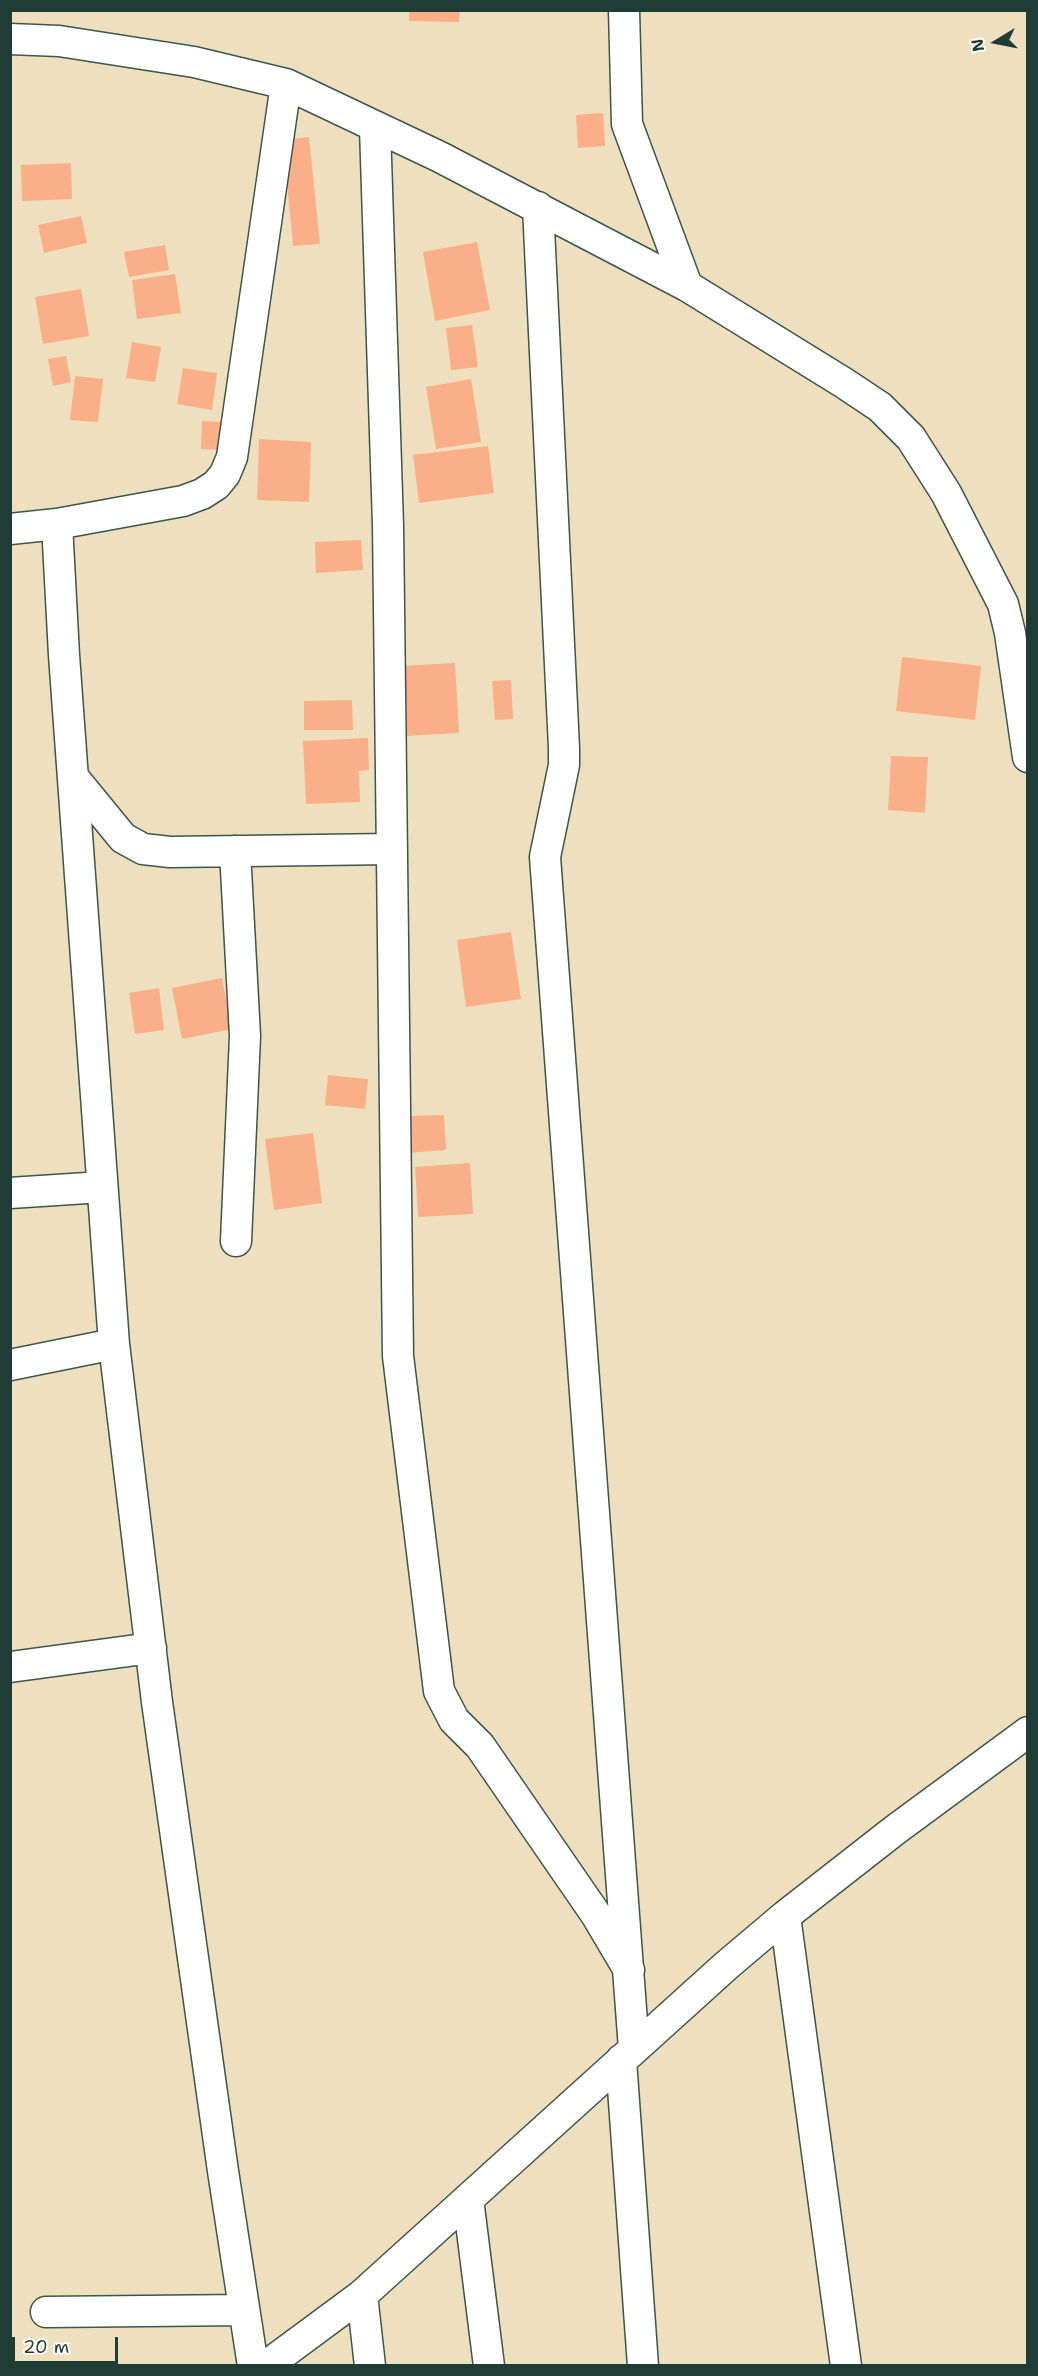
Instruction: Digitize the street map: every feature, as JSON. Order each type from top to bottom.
[{"type":"street","points":[[624,10],[627,124],[687,286]]},
{"type":"street","points":[[10,39],[59,41],[194,62],[286,84],[375,128],[441,157],[687,286],[880,407],[911,438],[946,493],[1003,604],[1010,633],[1028,757]]},
{"type":"street","points":[[10,529],[57,524],[183,501],[202,494],[216,485],[225,474],[232,457],[286,84]]},
{"type":"street","points":[[375,128],[388,525],[398,1356],[439,1691],[453,1720],[480,1746],[597,1916],[629,1970]]},
{"type":"street","points":[[538,207],[564,748],[564,765],[545,856],[629,1970],[628,2054],[643,2366]]},
{"type":"street","points":[[57,524],[114,1344],[151,1648],[252,2366]]},
{"type":"street","points":[[73,777],[123,838],[143,849],[170,852],[391,849]]},
{"type":"street","points":[[235,851],[245,1036],[236,1241]]},
{"type":"street","points":[[10,1193],[102,1187]]},
{"type":"street","points":[[10,1365],[114,1344]]},
{"type":"street","points":[[10,1667],[151,1648]]},
{"type":"street","points":[[266,2366],[362,2295],[727,1965],[785,1916],[895,1830],[1028,1732]]},
{"type":"street","points":[[785,1916],[846,2366]]},
{"type":"street","points":[[468,2199],[489,2366]]},
{"type":"street","points":[[362,2295],[370,2366]]},
{"type":"street","points":[[46,2312],[244,2310]]},
{"type":"building","points":[[409,10],[460,10],[459,22],[409,21]]},
{"type":"building","points":[[603,113],[605,146],[578,148],[576,115]]},
{"type":"building","points":[[309,137],[320,244],[293,246],[283,140]]},
{"type":"building","points":[[71,163],[72,199],[22,201],[21,165]]},
{"type":"building","points":[[81,216],[87,243],[44,253],[38,225]]},
{"type":"building","points":[[477,242],[490,310],[435,321],[423,252]]},
{"type":"building","points":[[165,245],[169,270],[129,277],[124,252]]},
{"type":"building","points":[[175,274],[181,313],[137,319],[132,280]]},
{"type":"building","points":[[81,289],[89,336],[43,344],[35,297]]},
{"type":"building","points":[[472,325],[478,367],[451,370],[446,328]]},
{"type":"building","points":[[132,342],[161,347],[155,382],[126,378]]},
{"type":"building","points":[[66,356],[71,382],[53,386],[48,359]]},
{"type":"building","points":[[183,368],[217,373],[212,410],[177,404]]},
{"type":"building","points":[[75,376],[103,379],[98,422],[70,420]]},
{"type":"building","points":[[471,379],[481,442],[436,449],[426,387]]},
{"type":"building","points":[[202,421],[222,422],[221,450],[201,449]]},
{"type":"building","points":[[259,439],[311,442],[309,502],[257,500]]},
{"type":"building","points":[[488,446],[494,493],[419,503],[413,455]]},
{"type":"building","points":[[361,540],[363,570],[316,573],[315,542]]},
{"type":"building","points":[[902,657],[981,666],[975,720],[896,711]]},
{"type":"building","points":[[455,663],[459,733],[406,736],[402,666]]},
{"type":"building","points":[[511,680],[513,719],[495,720],[492,681]]},
{"type":"building","points":[[352,700],[353,730],[304,730],[304,701]]},
{"type":"building","points":[[368,738],[369,770],[359,771],[360,802],[306,804],[303,741]]},
{"type":"building","points":[[891,756],[928,757],[925,813],[888,810]]},
{"type":"building","points":[[511,932],[521,999],[466,1007],[457,940]]},
{"type":"building","points":[[222,978],[232,1029],[182,1039],[172,988]]},
{"type":"building","points":[[159,988],[164,1030],[135,1034],[129,993]]},
{"type":"building","points":[[328,1075],[368,1079],[365,1109],[325,1105]]},
{"type":"building","points":[[444,1115],[446,1150],[407,1153],[405,1116]]},
{"type":"building","points":[[313,1133],[322,1203],[274,1210],[265,1139]]},
{"type":"building","points":[[470,1163],[473,1214],[418,1217],[415,1167]]}]
